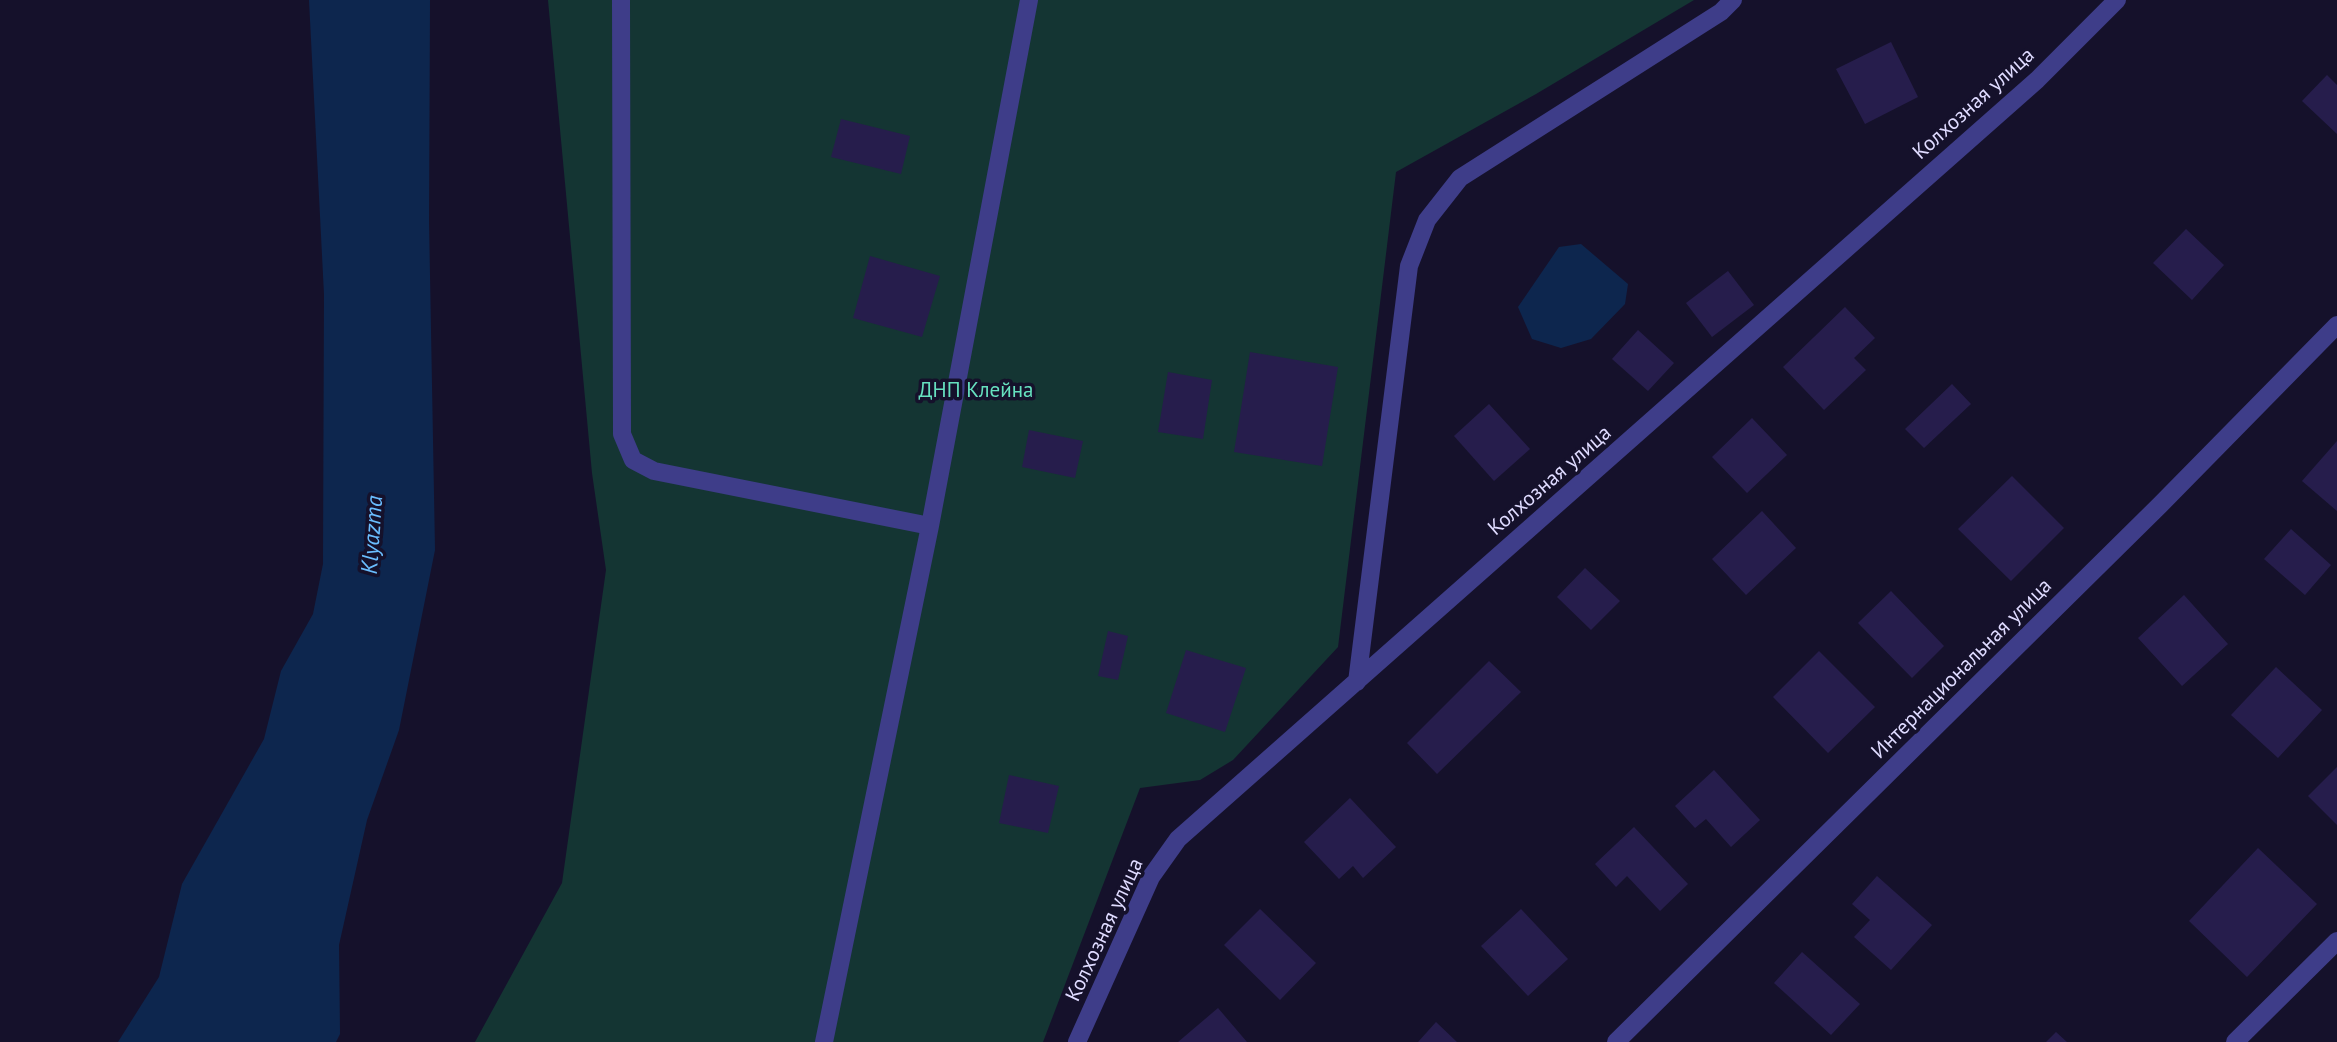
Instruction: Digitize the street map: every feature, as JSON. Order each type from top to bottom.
[{"type":"street","points":[[621,0],[622,434],[632,460],[654,471],[930,526]]},
{"type":"street","points":[[824,1042],[930,526],[1029,0]]},
{"type":"street","points":[[1357,682],[1409,266],[1427,220],[1460,178],[1721,12],[1733,0]]},
{"type":"street","name":"Колхозная улица","points":[[1077,1042],[1151,877],[1178,839],[2037,80],[2117,0]]},
{"type":"street","name":"Интернациональная улица","points":[[1616,1042],[2160,505],[2337,325]]},
{"type":"street","points":[[2235,1042],[2337,941]]},
{"type":"green space","name":"ДНП Клейна","points":[[548,0],[1694,0],[1536,94],[1396,172],[1338,647],[1233,760],[1200,780],[1140,788],[1043,1042],[475,1042],[562,883],[606,570],[592,473]]},
{"type":"water","name":"Klyazma","points":[[309,0],[430,0],[429,221],[435,550],[399,730],[367,820],[339,945],[340,1034],[336,1042],[118,1042],[159,977],[182,884],[264,739],[281,671],[313,614],[323,564],[324,294]]},
{"type":"water","points":[[1581,244],[1628,284],[1625,304],[1591,339],[1561,348],[1532,339],[1518,307],[1559,247]]},
{"type":"building","points":[[1891,42],[1918,97],[1865,124],[1836,69]]},
{"type":"building","points":[[2327,75],[2337,85],[2337,134],[2302,101]]},
{"type":"building","points":[[841,119],[910,136],[901,174],[831,157]]},
{"type":"building","points":[[2186,229],[2224,265],[2192,300],[2153,263]]},
{"type":"building","points":[[870,256],[940,276],[922,337],[853,318]]},
{"type":"building","points":[[1728,271],[1754,305],[1712,337],[1686,303]]},
{"type":"building","points":[[1845,307],[1875,338],[1854,358],[1866,370],[1824,410],[1783,367]]},
{"type":"building","points":[[1638,330],[1674,363],[1648,391],[1612,359]]},
{"type":"building","points":[[1250,352],[1338,367],[1322,466],[1234,452]]},
{"type":"building","points":[[1168,372],[1212,380],[1203,439],[1158,432]]},
{"type":"building","points":[[1952,384],[1971,404],[1924,448],[1905,429]]},
{"type":"building","points":[[1489,404],[1530,449],[1494,481],[1454,436]]},
{"type":"building","points":[[1752,418],[1787,455],[1747,493],[1712,457]]},
{"type":"building","points":[[1029,430],[1083,441],[1075,478],[1022,467]]},
{"type":"building","points":[[2337,441],[2337,511],[2302,481]]},
{"type":"building","points":[[2012,476],[2064,528],[2011,581],[1958,529]]},
{"type":"building","points":[[1762,511],[1796,548],[1746,595],[1712,559]]},
{"type":"building","points":[[2291,529],[2331,565],[2305,595],[2264,559]]},
{"type":"building","points":[[1585,568],[1620,601],[1591,630],[1557,597]]},
{"type":"building","points":[[1891,591],[1944,646],[1912,678],[1858,623]]},
{"type":"building","points":[[2184,595],[2228,644],[2182,686],[2138,638]]},
{"type":"building","points":[[1108,631],[1128,636],[1118,680],[1098,676]]},
{"type":"building","points":[[1186,650],[1246,668],[1225,732],[1166,713]]},
{"type":"building","points":[[1819,651],[1875,707],[1828,753],[1773,697]]},
{"type":"building","points":[[1489,661],[1521,692],[1437,774],[1407,743]]},
{"type":"building","points":[[2276,667],[2322,710],[2278,758],[2231,715]]},
{"type":"building","points":[[2337,767],[2337,825],[2308,796]]},
{"type":"building","points":[[1714,770],[1760,820],[1731,847],[1706,819],[1695,828],[1675,806]]},
{"type":"building","points":[[1009,775],[1059,786],[1048,833],[999,823]]},
{"type":"building","points":[[1350,798],[1396,847],[1363,878],[1353,866],[1339,879],[1304,842]]},
{"type":"building","points":[[1634,827],[1688,884],[1660,911],[1627,876],[1616,887],[1595,864]]},
{"type":"building","points":[[2258,848],[2317,904],[2247,977],[2189,921]]},
{"type":"building","points":[[1877,876],[1932,925],[1891,970],[1854,937],[1870,920],[1852,904]]},
{"type":"building","points":[[1260,909],[1316,963],[1280,1000],[1224,945]]},
{"type":"building","points":[[1521,909],[1568,959],[1528,996],[1481,946]]},
{"type":"building","points":[[1802,952],[1860,1004],[1831,1035],[1774,983]]},
{"type":"building","points":[[1218,1008],[1247,1042],[1178,1042]]},
{"type":"building","points":[[1436,1022],[1457,1042],[1418,1042]]},
{"type":"building","points":[[2056,1032],[2067,1042],[2046,1042]]}]
